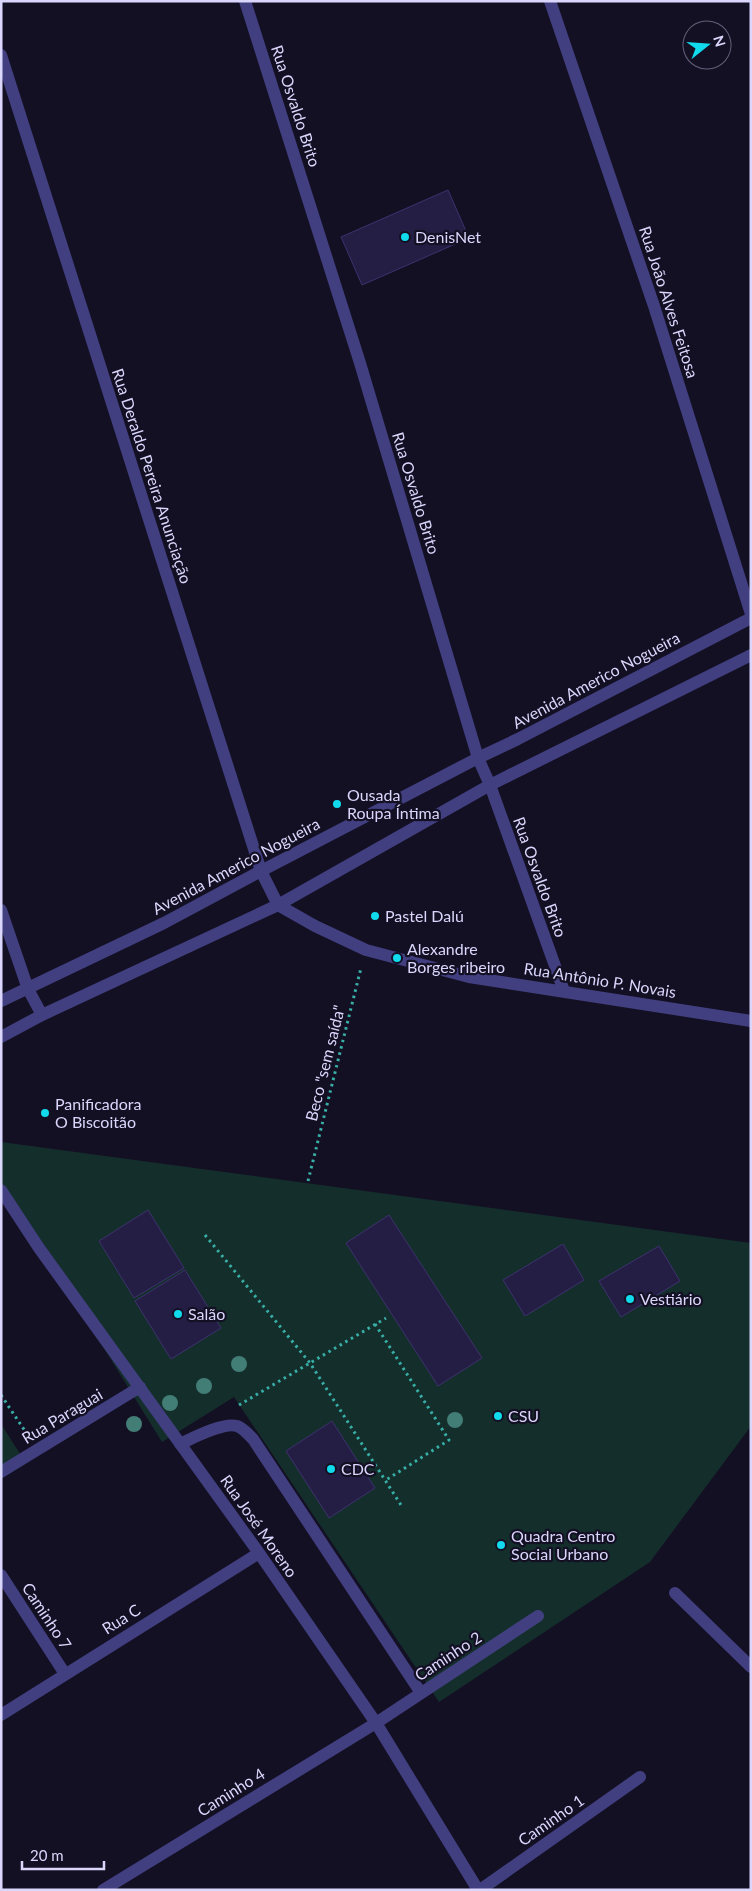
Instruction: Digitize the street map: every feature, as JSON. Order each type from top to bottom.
[{"type":"street","name":"Rua Osvaldo Brito","points":[[245,1],[360,363],[478,758],[490,785],[564,991]]},
{"type":"street","name":"Rua João Alves Feitosa","points":[[550,1],[657,315],[751,616]]},
{"type":"street","name":"Rua Deraldo Pereira Anunciação","points":[[1,55],[261,871],[278,905]]},
{"type":"street","name":"Avenida Americo Nogueira","points":[[1,1001],[164,924],[261,871],[478,758],[518,740],[751,616]]},
{"type":"street","points":[[1,1037],[278,905],[490,785],[751,655]]},
{"type":"street","name":"Rua Antônio P. Novais","points":[[278,905],[315,926],[366,950],[469,977],[751,1020]]},
{"type":"street","points":[[1,910],[28,989],[42,1016]]},
{"type":"street","name":"Rua José Moreno","points":[[1,1190],[39,1248],[259,1553],[376,1723],[479,1890]]},
{"type":"street","name":"Rua Paraguai","points":[[1,1472],[140,1387]]},
{"type":"street","points":[[180,1444],[214,1430],[230,1426],[240,1428],[253,1439],[421,1693]]},
{"type":"street","name":"Rua C","points":[[1,1715],[259,1553]]},
{"type":"street","name":"Caminho 7","points":[[1,1575],[64,1674]]},
{"type":"street","points":[[675,1593],[751,1666]]},
{"type":"street","name":"Caminho 2","points":[[376,1723],[538,1616]]},
{"type":"street","name":"Caminho 4","points":[[103,1890],[376,1723]]},
{"type":"street","name":"Caminho 1","points":[[479,1890],[640,1777]]},
{"type":"path","name":"Beco \"sem saída\"","points":[[308,1181],[366,950]]},
{"type":"path","points":[[205,1235],[310,1363],[401,1505]]},
{"type":"path","points":[[238,1405],[386,1318]]},
{"type":"path","points":[[375,1324],[449,1440],[386,1480]]},
{"type":"path","points":[[1,1395],[28,1435]]},
{"type":"green space","name":"CSU","points":[[1,1142],[751,1243],[751,1426],[650,1562],[439,1702],[234,1397],[162,1442],[1,1182]]},
{"type":"green space","points":[[1,1424],[22,1457],[1,1469]]},
{"type":"building","name":"DenisNet","points":[[448,190],[469,238],[362,285],[341,237]]},
{"type":"building","name":"Salão","points":[[148,1210],[184,1268],[134,1298],[99,1241]]},
{"type":"building","points":[[389,1215],[482,1358],[438,1386],[346,1243]]},
{"type":"building","points":[[563,1244],[584,1280],[525,1316],[503,1280]]},
{"type":"building","name":"Vestiário","points":[[659,1246],[680,1281],[621,1317],[599,1281]]},
{"type":"building","name":"Salão","points":[[185,1270],[221,1328],[171,1359],[135,1301]]},
{"type":"building","name":"CDC","points":[[332,1421],[375,1488],[329,1518],[286,1451]]},
{"type":"place","name":"DenisNet","points":[[405,237]]},
{"type":"place","name":"Ousada Roupa Íntima","points":[[337,804]]},
{"type":"place","name":"Pastel Dalú","points":[[375,916]]},
{"type":"place","name":"Alexandre Borges ribeiro","points":[[397,958]]},
{"type":"place","name":"Panificadora O Biscoitão","points":[[45,1113]]},
{"type":"place","name":"Vestiário","points":[[630,1299]]},
{"type":"place","name":"Salão","points":[[178,1314]]},
{"type":"place","name":"CSU","points":[[498,1416]]},
{"type":"place","name":"CDC","points":[[331,1469]]},
{"type":"place","name":"Quadra Centro Social Urbano","points":[[501,1545]]}]
